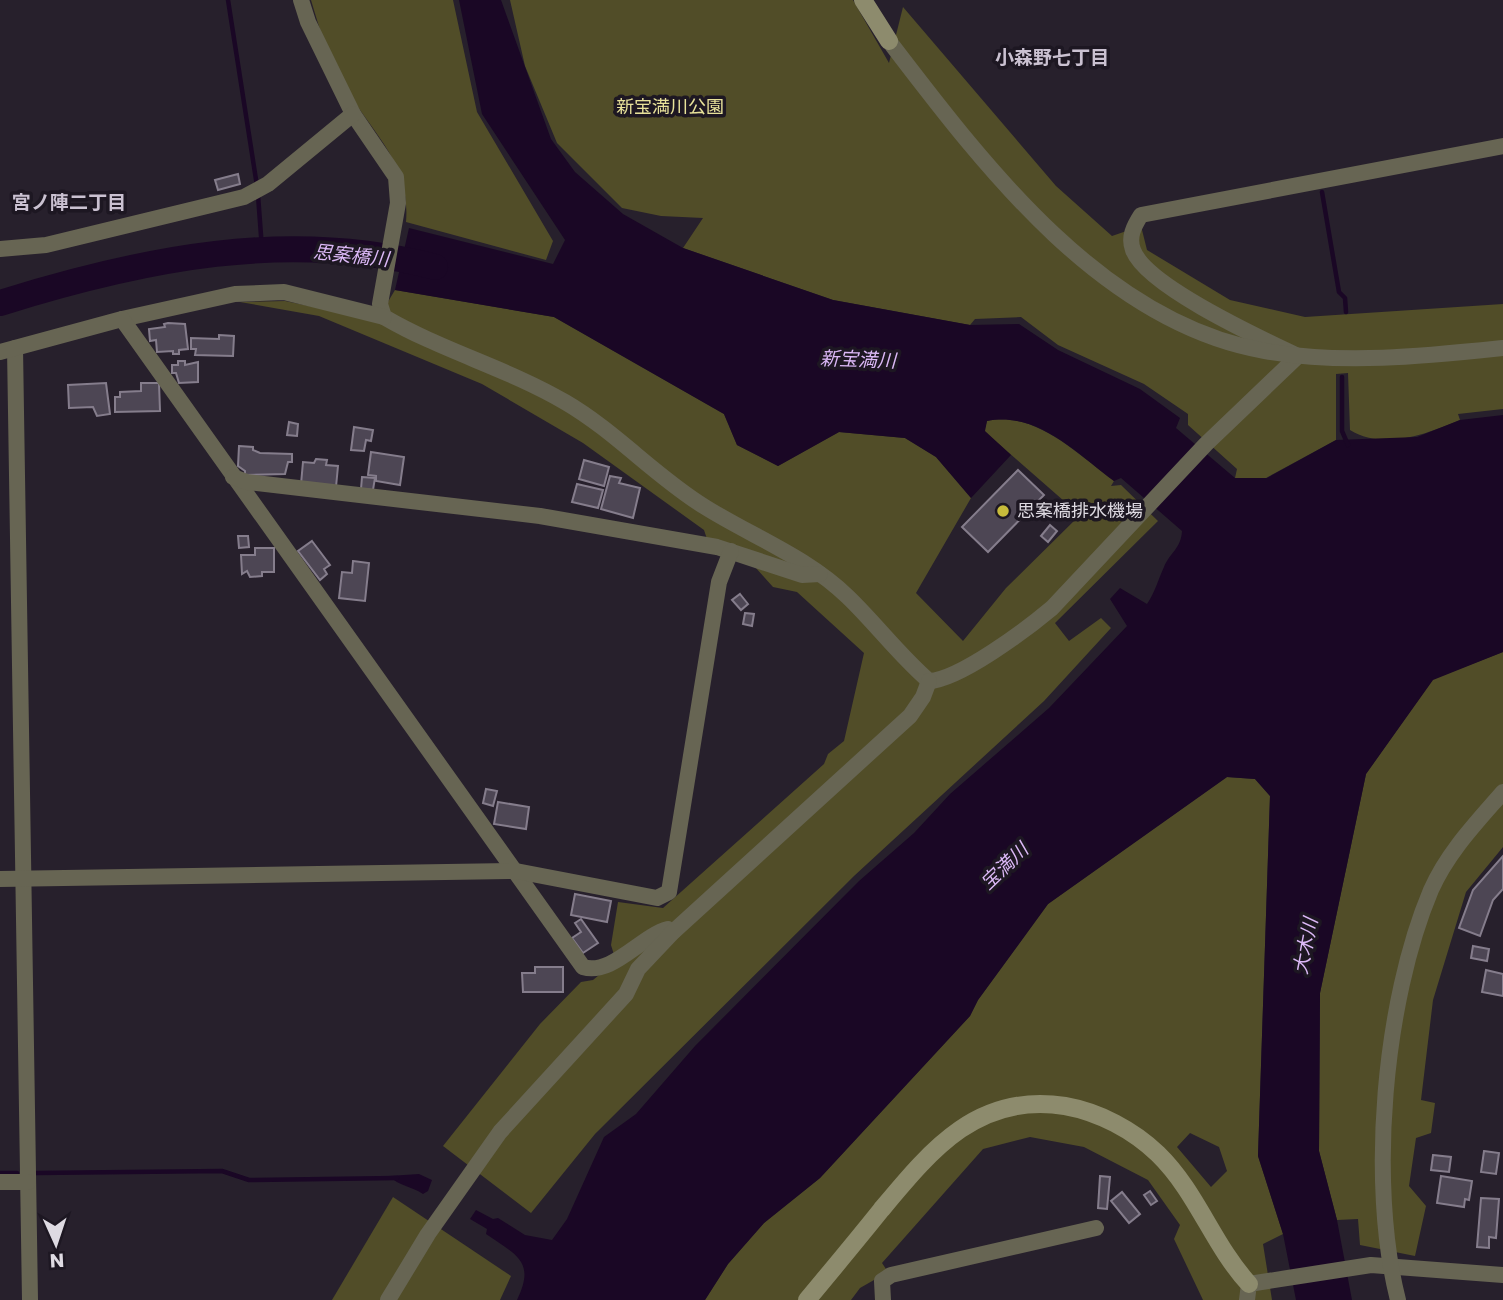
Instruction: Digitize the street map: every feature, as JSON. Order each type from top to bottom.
[{"type":"street","points":[[301,0],[308,22],[353,114],[396,177],[398,203],[382,310]]},
{"type":"street","points":[[863,0],[889,41],[970,147],[1014,196],[1137,299],[1209,337],[1298,356],[1438,355],[1503,348]]},
{"type":"street","points":[[0,249],[46,245],[244,197],[268,184],[353,114]]},
{"type":"street","points":[[1298,356],[1198,307],[1140,262],[1131,241],[1133,227],[1141,215],[1503,146]]},
{"type":"street","points":[[30,1300],[8,350],[122,319],[235,294],[284,292],[382,310],[407,330],[514,374],[568,404],[704,507],[774,544],[820,574],[848,597],[929,681]]},
{"type":"street","points":[[122,319],[583,967],[592,970],[606,966],[655,932],[668,929],[673,932]]},
{"type":"street","points":[[929,681],[954,676],[1025,631],[1052,608],[1206,444],[1298,356]]},
{"type":"street","points":[[233,477],[247,482],[540,516],[730,551],[802,575],[820,574]]},
{"type":"street","points":[[0,879],[516,872],[657,898],[669,892],[719,582],[730,551]]},
{"type":"street","points":[[388,1300],[428,1234],[500,1132],[626,994],[638,969],[673,932],[911,716],[929,681]]},
{"type":"street","points":[[1398,1300],[1391,1264],[1384,1195],[1387,1081],[1391,1040],[1406,971],[1432,888],[1472,824],[1503,792]]},
{"type":"street","points":[[807,1300],[935,1149],[979,1117],[1012,1106],[1048,1103],[1083,1109],[1120,1126],[1157,1153],[1183,1182],[1248,1292],[1371,1265],[1391,1264],[1503,1275]]},
{"type":"street","points":[[0,1182],[28,1182]]},
{"type":"street","points":[[883,1300],[882,1281],[891,1275],[1096,1228]]},
{"type":"green space","points":[[311,0],[453,0],[477,112],[553,241],[546,260],[406,222],[406,201],[395,164],[337,72]]},
{"type":"green space","name":"新宝満川公園","points":[[510,0],[853,0],[889,63],[903,7],[1056,186],[1112,236],[1141,226],[1147,250],[1230,300],[1305,317],[1503,304],[1503,409],[1458,414],[1460,420],[1419,435],[1391,440],[1377,439],[1350,430],[1348,373],[1336,374],[1336,440],[1266,478],[1235,478],[1237,469],[1188,425],[1188,414],[1144,384],[1058,345],[1021,317],[975,319],[970,325],[833,300],[683,248],[703,218],[661,216],[622,208],[557,143],[525,66]]},
{"type":"green space","points":[[395,290],[554,317],[724,414],[737,445],[778,466],[839,432],[905,438],[936,457],[971,498],[916,593],[963,641],[1006,588],[1080,515],[984,431],[987,421],[1022,422],[1055,437],[1114,481],[1111,486],[1121,485],[1158,521],[1055,623],[1069,641],[1101,618],[1111,628],[1044,701],[854,876],[595,1134],[531,1213],[443,1146],[540,1024],[581,982],[593,980],[616,961],[611,945],[618,902],[663,908],[824,764],[828,754],[844,741],[864,653],[797,592],[773,587],[739,549],[707,539],[704,530],[583,443],[482,384],[319,316],[240,302],[285,301],[377,320]]},
{"type":"green space","points":[[1503,652],[1503,847],[1466,892],[1433,1000],[1421,1100],[1435,1103],[1431,1133],[1416,1138],[1409,1186],[1426,1206],[1415,1256],[1360,1245],[1358,1219],[1337,1220],[1319,1151],[1320,993],[1366,774],[1433,679]]},
{"type":"green space","points":[[1227,777],[1255,779],[1270,796],[1258,1156],[1283,1234],[1263,1244],[1272,1300],[1203,1300],[1174,1239],[1180,1225],[1148,1180],[1084,1147],[1030,1137],[983,1149],[882,1263],[888,1272],[860,1288],[851,1300],[705,1300],[728,1264],[764,1223],[820,1178],[970,1016],[978,1000],[1048,904]],"holes":[[[1190,1133],[1219,1147],[1227,1171],[1211,1187],[1177,1147]]]},
{"type":"green space","points":[[393,1197],[511,1276],[500,1300],[332,1300]]},
{"type":"water","points":[[459,0],[501,0],[551,139],[575,172],[623,214],[683,248],[833,300],[970,325],[1019,324],[1058,350],[1140,389],[1180,418],[1176,428],[1235,478],[1267,478],[1336,440],[1417,437],[1460,420],[1503,415],[1503,652],[1433,680],[1366,774],[1320,993],[1319,1151],[1337,1220],[1352,1300],[1296,1300],[1283,1234],[1258,1156],[1270,796],[1255,779],[1227,777],[1048,904],[978,1000],[970,1016],[820,1178],[764,1223],[728,1264],[705,1300],[517,1300],[524,1276],[520,1260],[486,1234],[487,1229],[470,1219],[476,1210],[493,1219],[498,1218],[525,1235],[552,1240],[567,1219],[604,1137],[636,1114],[695,1046],[859,881],[914,833],[950,794],[1049,708],[1127,626],[1110,599],[1120,588],[1147,604],[1166,562],[1180,542],[1182,531],[1121,478],[1114,481],[1055,437],[1023,422],[987,421],[985,431],[1011,455],[971,498],[936,457],[905,438],[839,432],[778,466],[737,445],[724,414],[554,317],[395,290],[409,228],[553,264],[565,240],[482,114]]},
{"type":"water","points":[[419,1174],[432,1180],[428,1191],[423,1194],[389,1176]]},
{"type":"building","points":[[238,174],[240,184],[218,190],[215,180]]},
{"type":"building","points":[[164,324],[185,324],[188,349],[179,350],[179,354],[173,354],[173,351],[157,352],[156,340],[150,341],[149,329],[165,327]]},
{"type":"building","points":[[219,335],[234,336],[233,356],[195,355],[196,349],[191,349],[191,338],[219,339]]},
{"type":"building","points":[[178,361],[185,361],[185,365],[198,362],[198,382],[179,383],[176,373],[172,373],[172,365],[178,365]]},
{"type":"building","points":[[106,383],[110,414],[97,416],[93,407],[69,408],[68,385]]},
{"type":"building","points":[[141,383],[159,383],[160,411],[115,412],[115,397],[120,397],[120,392],[141,391]]},
{"type":"building","points":[[289,422],[298,424],[297,436],[287,435]]},
{"type":"building","points":[[354,427],[373,430],[371,441],[366,440],[364,451],[351,450]]},
{"type":"building","points":[[239,446],[253,447],[253,450],[260,453],[292,454],[292,462],[288,462],[285,474],[245,475],[245,471],[238,466]]},
{"type":"building","points":[[371,452],[404,457],[400,485],[376,481],[376,476],[368,475]]},
{"type":"building","points":[[316,459],[327,460],[326,465],[338,466],[336,487],[301,484],[303,462],[314,463]]},
{"type":"building","points":[[584,460],[609,467],[604,486],[579,479]]},
{"type":"building","name":"思案橋排水機場","points":[[1018,470],[1044,495],[988,552],[962,527]]},
{"type":"building","points":[[610,476],[621,478],[619,483],[640,488],[633,518],[601,509]]},
{"type":"building","points":[[362,477],[375,478],[373,490],[361,489]]},
{"type":"building","points":[[577,484],[603,490],[598,508],[572,502]]},
{"type":"building","points":[[1050,525],[1057,531],[1048,542],[1041,536]]},
{"type":"building","points":[[238,536],[248,536],[249,547],[239,548]]},
{"type":"building","points":[[312,541],[330,565],[324,569],[327,574],[320,580],[298,551]]},
{"type":"building","points":[[255,548],[274,548],[274,572],[262,572],[262,576],[250,577],[247,571],[242,574],[241,555],[255,555]]},
{"type":"building","points":[[353,561],[369,563],[365,601],[339,598],[342,572],[352,573]]},
{"type":"building","points":[[740,594],[748,604],[741,610],[732,600]]},
{"type":"building","points":[[745,613],[754,614],[752,626],[743,624]]},
{"type":"building","points":[[486,789],[497,791],[493,806],[483,803]]},
{"type":"building","points":[[498,802],[529,807],[526,829],[494,824]]},
{"type":"building","points":[[1503,856],[1503,889],[1493,900],[1480,936],[1459,928],[1473,890]]},
{"type":"building","points":[[575,894],[611,901],[607,922],[571,915]]},
{"type":"building","points":[[581,919],[598,943],[583,953],[572,938],[581,932],[575,923]]},
{"type":"building","points":[[1473,946],[1489,949],[1487,961],[1471,958]]},
{"type":"building","points":[[535,967],[563,967],[563,992],[523,992],[522,973],[535,973]]},
{"type":"building","points":[[1486,970],[1503,974],[1503,996],[1482,992]]},
{"type":"building","points":[[1484,1151],[1499,1153],[1496,1174],[1481,1172]]},
{"type":"building","points":[[1433,1155],[1451,1157],[1449,1172],[1431,1170]]},
{"type":"building","points":[[1100,1176],[1110,1177],[1107,1209],[1098,1208]]},
{"type":"building","points":[[1441,1176],[1472,1181],[1469,1200],[1465,1199],[1464,1207],[1437,1203]]},
{"type":"building","points":[[1150,1191],[1157,1201],[1151,1205],[1144,1195]]},
{"type":"building","points":[[1122,1192],[1140,1214],[1129,1223],[1111,1201]]},
{"type":"building","points":[[1481,1198],[1499,1199],[1496,1238],[1489,1237],[1489,1248],[1477,1247]]},
{"type":"waterway","points":[[228,0],[257,186]]},
{"type":"waterway","points":[[1322,192],[1339,292],[1345,298],[1346,312]]},
{"type":"waterway","points":[[258,195],[262,249]]},
{"type":"waterway","name":"思案橋川","points":[[0,303],[107,273],[216,254],[325,250],[380,256],[435,267]]},
{"type":"waterway","points":[[1342,377],[1342,431],[1348,445]]},
{"type":"waterway","points":[[36,1173],[222,1171],[249,1180],[397,1178]]},
{"type":"waterway","points":[[0,1173],[17,1173]]},
{"type":"place","name":"思案橋排水機場","points":[[1003,511]]},
{"type":"district","name":"小森野七丁目","points":[[1052,57]]},
{"type":"district","name":"宮ノ陣二丁目","points":[[69,202]]},
{"type":"water label","name":"新宝満川","points":[[858,359]]},
{"type":"water label","name":"宝満川","points":[[1004,866]]},
{"type":"water label","name":"大木川","points":[[1305,946]]}]
